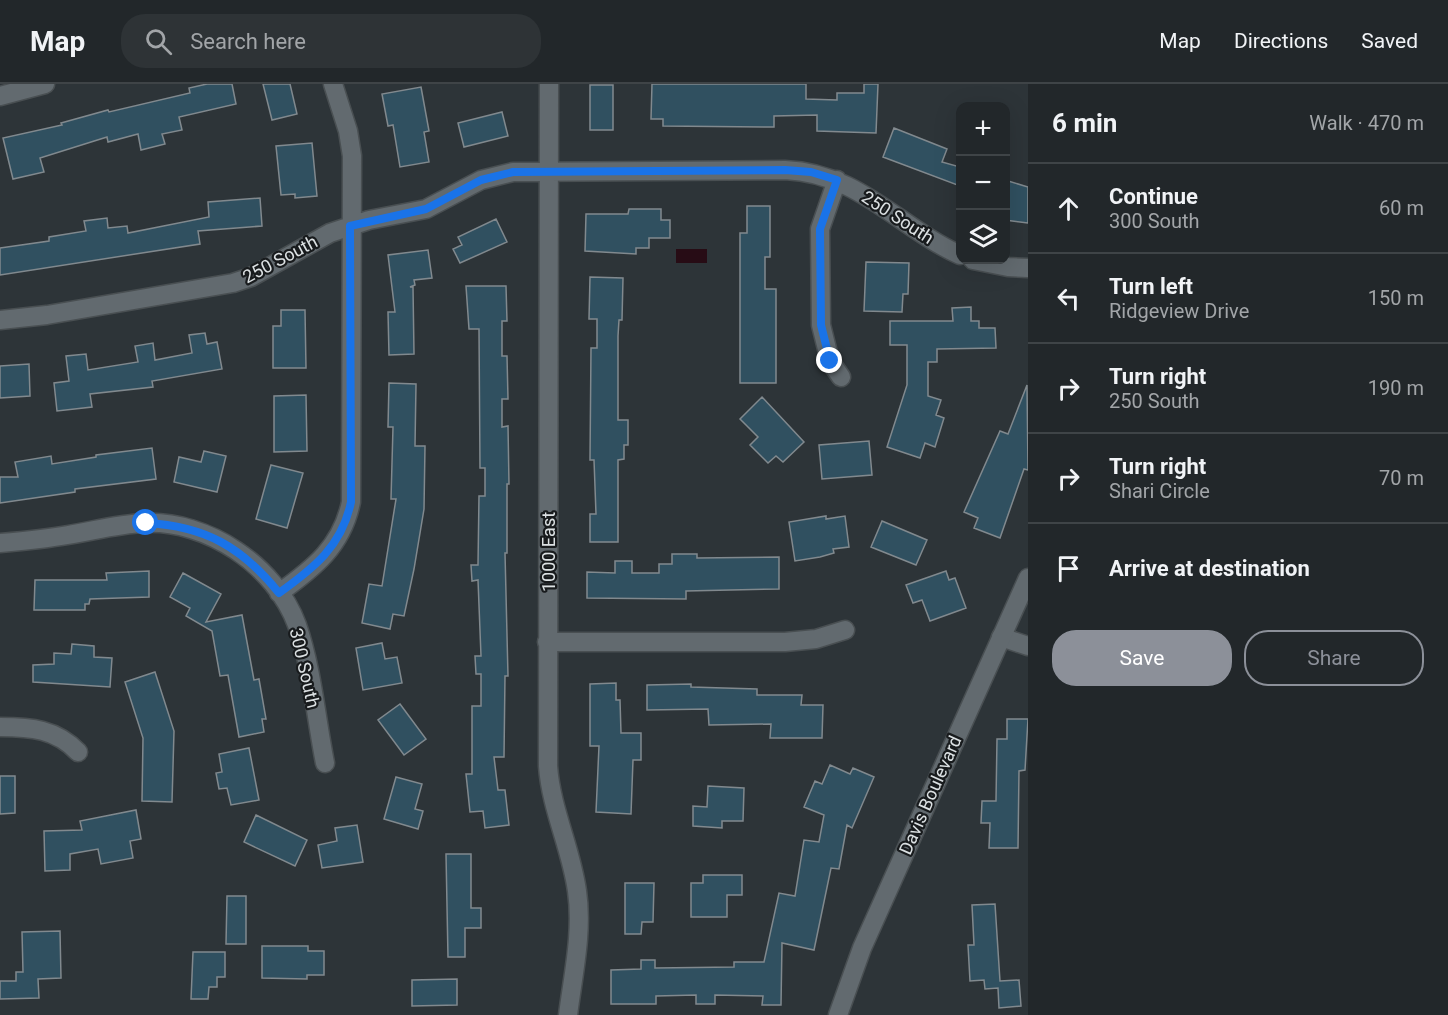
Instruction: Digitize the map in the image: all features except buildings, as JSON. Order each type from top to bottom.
[{"type":"street","points":[[0,96],[45,84]]},
{"type":"street","points":[[279,593],[310,571],[331,550],[344,526],[351,502],[351,143],[333,84]]},
{"type":"street","name":"1000 East","points":[[549,84],[547,642],[549,781],[555,813],[574,876],[579,903],[579,932],[568,1015]]},
{"type":"street","name":"250 South","points":[[0,320],[47,315],[233,283],[251,277],[315,240],[350,226],[426,209],[481,180],[549,170],[785,170],[811,172],[837,180],[956,253]]},
{"type":"street","points":[[837,180],[820,229],[821,325],[830,361],[841,377]]},
{"type":"street","points":[[1000,264],[1028,268]]},
{"type":"street","name":"300 South","points":[[0,543],[64,536],[129,524],[179,525],[227,545],[255,567],[289,607],[302,641],[325,763]]},
{"type":"street","name":"Davis Boulevard","points":[[838,1015],[866,938],[1028,578]]},
{"type":"street","points":[[547,642],[785,642],[816,639],[845,630]]},
{"type":"street","points":[[1001,637],[1028,646]]},
{"type":"street","points":[[0,726],[30,727],[49,732],[66,740],[78,752]]},
{"type":"shaded area","points":[[676,249],[707,249],[707,263],[676,263]]},
{"type":"route","points":[[146,523],[179,525],[211,536],[242,556],[268,579],[279,593],[321,561],[339,538],[351,502],[350,226],[426,209],[481,180],[513,172],[785,170],[811,172],[837,180],[826,205],[820,229],[821,325],[830,361]]}]
